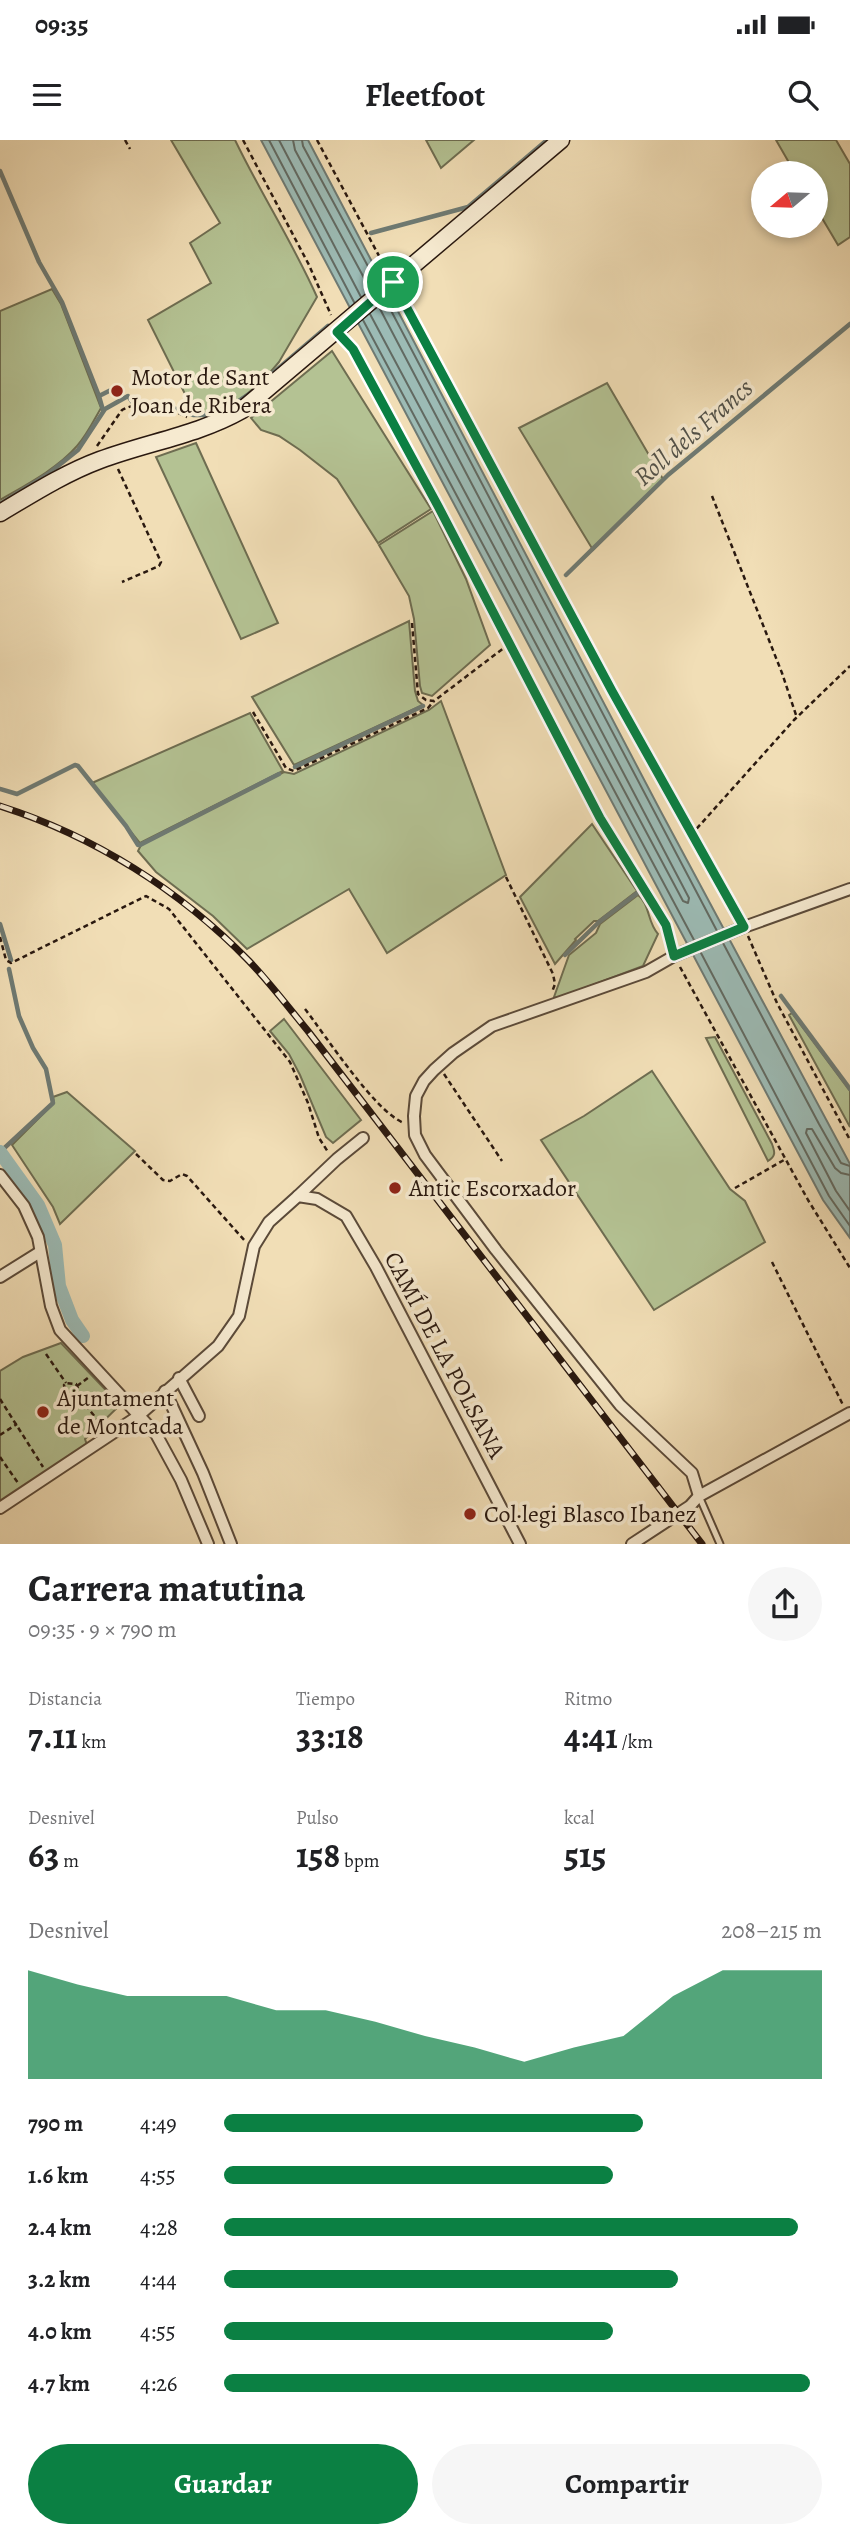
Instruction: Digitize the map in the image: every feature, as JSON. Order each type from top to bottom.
[{"type":"street","points":[[0,513],[81,468],[205,428],[243,410],[561,140]]},
{"type":"street","points":[[699,1496],[692,1474],[620,1405],[496,1250],[425,1155],[415,1135],[416,1096],[424,1081],[438,1065],[492,1026],[646,972],[674,956],[744,927],[850,889]]},
{"type":"street","points":[[0,1508],[137,1417],[218,1346],[239,1316],[254,1246],[268,1222],[363,1138]]},
{"type":"street","points":[[1,1179],[24,1206],[38,1237],[51,1306],[60,1330],[137,1417],[156,1434],[169,1456],[208,1544]]},
{"type":"street","name":"CAMÍ DE LA POLSANA","points":[[298,1196],[317,1199],[346,1216],[376,1267],[520,1544]]},
{"type":"street","points":[[0,1277],[40,1252]]},
{"type":"street","points":[[179,1378],[199,1416]]},
{"type":"street","points":[[161,1394],[203,1474],[231,1544]]},
{"type":"street","points":[[632,1544],[690,1506],[699,1496],[849,1414]]},
{"type":"lane","points":[[699,1496],[720,1544]]},
{"type":"path","points":[[125,140],[130,149]]},
{"type":"path","points":[[243,140],[309,265],[337,332],[353,349],[600,818],[666,925],[674,956],[785,1159],[850,1268]]},
{"type":"path","points":[[317,140],[691,835],[744,927],[777,1003],[850,1140]]},
{"type":"path","points":[[81,468],[122,410],[127,407],[140,405],[168,408],[205,428]]},
{"type":"path","points":[[113,456],[161,562],[159,566],[122,582]]},
{"type":"path","points":[[712,496],[797,718]]},
{"type":"path","points":[[412,622],[418,694],[426,700],[434,701]]},
{"type":"path","points":[[253,712],[286,768],[294,771],[428,708],[509,644]]},
{"type":"path","points":[[691,835],[797,718],[850,666]]},
{"type":"path","points":[[506,877],[553,974],[555,984],[547,1007]]},
{"type":"path","points":[[0,937],[6,960],[11,963],[146,896],[169,909],[290,1062],[308,1103],[319,1138],[328,1152],[337,1159]]},
{"type":"path","points":[[305,1009],[385,1111],[394,1119],[414,1124]]},
{"type":"path","points":[[438,1065],[502,1161]]},
{"type":"path","points":[[135,1154],[163,1180],[170,1181],[182,1174],[187,1176],[237,1234],[254,1246]]},
{"type":"path","points":[[735,1188],[785,1159]]},
{"type":"path","points":[[772,1262],[849,1414]]},
{"type":"path","points":[[46,1354],[66,1383]]},
{"type":"path","points":[[77,1386],[92,1375]]},
{"type":"path","points":[[66,1383],[72,1382],[77,1386],[79,1391],[76,1395]]},
{"type":"path","points":[[66,1383],[63,1388],[65,1393],[76,1395]]},
{"type":"path","points":[[59,1397],[65,1393]]},
{"type":"path","points":[[76,1395],[101,1424]]},
{"type":"path","points":[[0,1399],[43,1467]]},
{"type":"path","points":[[0,1435],[17,1424]]},
{"type":"path","points":[[0,1457],[23,1489]]},
{"type":"green space","points":[[171,140],[235,140],[317,297],[279,362],[252,390],[217,411],[193,410],[148,320],[211,283],[190,243],[220,223]]},
{"type":"green space","points":[[426,140],[474,140],[441,168]]},
{"type":"green space","points":[[776,140],[836,140],[850,164],[850,237],[838,245],[828,228],[828,161],[788,161]]},
{"type":"green space","points":[[52,289],[61,304],[101,408],[84,437],[69,454],[41,476],[0,500],[0,311]]},
{"type":"green space","points":[[332,351],[431,509],[378,543],[337,479],[279,436],[261,430],[251,418]]},
{"type":"green space","points":[[607,383],[663,479],[593,550],[519,428]]},
{"type":"green space","points":[[196,443],[278,623],[241,639],[156,457]]},
{"type":"green space","points":[[433,511],[466,579],[490,645],[432,696],[422,693],[420,686],[414,619],[409,596],[379,545]]},
{"type":"green space","points":[[409,621],[415,691],[418,701],[423,705],[294,765],[252,697]]},
{"type":"green space","points":[[441,701],[506,875],[387,953],[349,889],[247,949],[213,916],[156,872],[138,851],[141,845],[284,772],[294,774],[429,710]]},
{"type":"green space","points":[[250,713],[283,771],[140,843],[92,783]]},
{"type":"green space","points":[[592,824],[637,891],[598,921],[594,921],[555,964],[520,897]]},
{"type":"green space","points":[[638,895],[645,903],[658,934],[643,966],[558,998],[554,997],[569,955],[596,933],[600,924]]},
{"type":"green space","points":[[792,1013],[850,1091],[850,1127],[789,1015]]},
{"type":"green space","points":[[284,1019],[361,1120],[333,1143],[326,1137],[289,1054],[270,1031]]},
{"type":"green space","points":[[715,1037],[772,1144],[774,1154],[768,1161],[706,1038]]},
{"type":"green space","points":[[652,1071],[730,1189],[745,1201],[765,1242],[654,1310],[541,1140],[584,1116]]},
{"type":"green space","points":[[67,1092],[135,1151],[60,1224],[53,1207],[12,1145],[54,1103],[53,1097]]},
{"type":"green space","points":[[61,1343],[120,1405],[85,1439],[87,1445],[0,1502],[0,1371],[23,1357]]},
{"type":"water","points":[[261,140],[308,140],[660,810],[850,1164],[850,1238],[823,1200]]},
{"type":"waterway","points":[[371,233],[468,207],[547,140]]},
{"type":"waterway","points":[[0,171],[39,262],[62,302],[99,396],[113,389]]},
{"type":"waterway","name":"Roll dels Francs","points":[[566,575],[668,475],[850,324]]},
{"type":"waterway","points":[[266,379],[328,326]]},
{"type":"waterway","points":[[0,504],[48,474],[78,450],[105,409],[128,396],[133,403],[168,406],[193,415],[207,415],[222,412],[252,392]]},
{"type":"waterway","points":[[99,396],[103,410]]},
{"type":"waterway","name":"Roll dels Francs","points":[[295,767],[423,706]]},
{"type":"waterway","name":"Roll dels Francs","points":[[0,789],[17,794],[75,765],[78,766],[140,845],[279,774]]},
{"type":"waterway","points":[[565,955],[599,922],[640,891]]},
{"type":"waterway","points":[[0,924],[11,960]]},
{"type":"waterway","points":[[0,1152],[53,1103],[46,1069],[19,1016],[9,969]]},
{"type":"waterway","points":[[781,996],[850,1089]]},
{"type":"waterway","points":[[0,1152],[38,1205],[55,1245],[59,1286],[72,1320],[83,1336]]},
{"type":"railway","points":[[0,806],[69,833],[134,868],[194,911],[249,961],[308,1031],[702,1544]]},
{"type":"place","name":"Motor de Sant Joan de Ribera","points":[[117,391]]},
{"type":"place","name":"Antic Escorxador","points":[[395,1188]]},
{"type":"place","name":"Ajuntament de Montcada","points":[[43,1412]]},
{"type":"place","name":"Col·legi Blasco Ibanez","points":[[470,1514]]},
{"type":"route","points":[[393,282],[612,691],[744,927],[674,956],[666,925],[600,818],[438,506],[353,349],[337,332],[393,282]]}]
